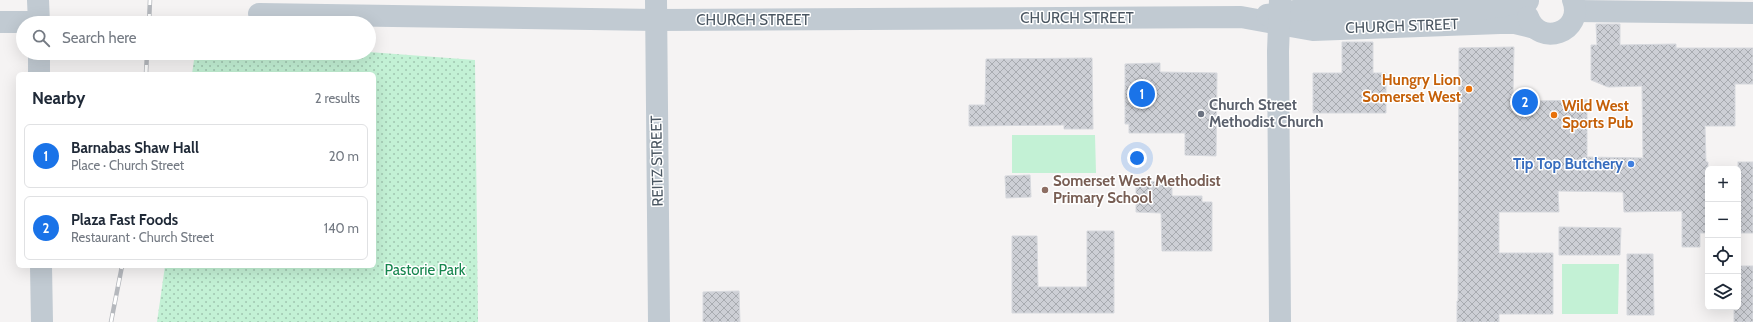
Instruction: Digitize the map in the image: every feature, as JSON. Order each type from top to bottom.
[{"type":"street","points":[[38,0],[39,16]]},
{"type":"street","name":"CHURCH STREET","points":[[260,14],[656,10],[1246,18],[1308,9],[1477,9],[1528,1],[1527,16],[1535,28]]},
{"type":"street","name":"CHURCH STREET","points":[[1280,12],[1313,30],[1500,23],[1535,28],[1549,34],[1559,33],[1570,24],[1574,6],[1753,13]]},
{"type":"street","name":"REITZ STREET","points":[[656,10],[659,322]]},
{"type":"street","points":[[1280,12],[1278,142],[1280,322]]},
{"type":"street","points":[[0,22],[16,22]]},
{"type":"street","points":[[39,60],[39,72]]},
{"type":"street","points":[[41,268],[42,322]]},
{"type":"green space","name":"Pastorie Park","points":[[376,53],[475,60],[478,322],[157,322],[165,268],[376,268],[376,72],[192,72],[194,60],[376,60]]},
{"type":"green space","points":[[1012,135],[1095,135],[1096,173],[1012,173]]},
{"type":"green space","points":[[1562,264],[1619,264],[1618,314],[1562,314]]},
{"type":"building","points":[[1596,24],[1620,24],[1620,45],[1676,44],[1676,48],[1753,48],[1753,84],[1735,84],[1735,126],[1705,126],[1706,162],[1708,162],[1708,166],[1705,166],[1705,233],[1700,233],[1700,247],[1682,247],[1682,211],[1624,212],[1623,192],[1558,191],[1559,212],[1499,212],[1499,253],[1553,253],[1553,314],[1499,314],[1499,322],[1457,322],[1459,48],[1514,47],[1513,94],[1536,94],[1535,101],[1587,100],[1587,157],[1643,158],[1642,86],[1608,87],[1591,80],[1591,45],[1597,45]]},
{"type":"building","points":[[1342,42],[1373,42],[1373,73],[1386,73],[1386,113],[1313,113],[1313,73],[1342,73]]},
{"type":"building","points":[[1092,58],[1093,129],[1064,129],[1064,125],[969,126],[969,105],[985,105],[986,59]]},
{"type":"building","points":[[1160,63],[1160,72],[1217,73],[1216,156],[1185,155],[1185,133],[1129,133],[1129,124],[1125,124],[1125,64]]},
{"type":"building","points":[[1738,162],[1753,162],[1753,233],[1741,233],[1741,166],[1738,166]]},
{"type":"building","points":[[1030,175],[1031,197],[1006,198],[1005,176]]},
{"type":"building","points":[[1136,181],[1172,182],[1172,196],[1202,196],[1202,202],[1212,202],[1212,251],[1162,251],[1161,213],[1136,212]]},
{"type":"building","points":[[1559,227],[1621,228],[1620,255],[1559,255]]},
{"type":"building","points":[[1087,231],[1114,231],[1114,313],[1012,313],[1012,236],[1037,236],[1038,287],[1087,287]]},
{"type":"building","points":[[1627,254],[1653,254],[1654,315],[1627,315]]},
{"type":"building","points":[[1741,266],[1753,266],[1753,322],[1734,322],[1734,310],[1741,310]]},
{"type":"building","points":[[739,291],[740,322],[703,322],[703,292]]},
{"type":"railway","points":[[149,16],[150,0]]},
{"type":"railway","points":[[146,72],[147,60]]},
{"type":"railway","points":[[111,322],[122,268]]},
{"type":"place","name":"Hungry Lion Somerset West","points":[[1469,89]]},
{"type":"place","name":"Barnabas Shaw Hall","points":[[1142,94]]},
{"type":"place","name":"Plaza Fast Foods","points":[[1525,102]]},
{"type":"place","name":"Church Street Methodist Church","points":[[1201,114]]},
{"type":"place","name":"Wild West Sports Pub","points":[[1554,115]]},
{"type":"place","name":"Tip Top Butchery","points":[[1631,164]]},
{"type":"place","name":"Somerset West Methodist Primary School","points":[[1045,190]]}]
